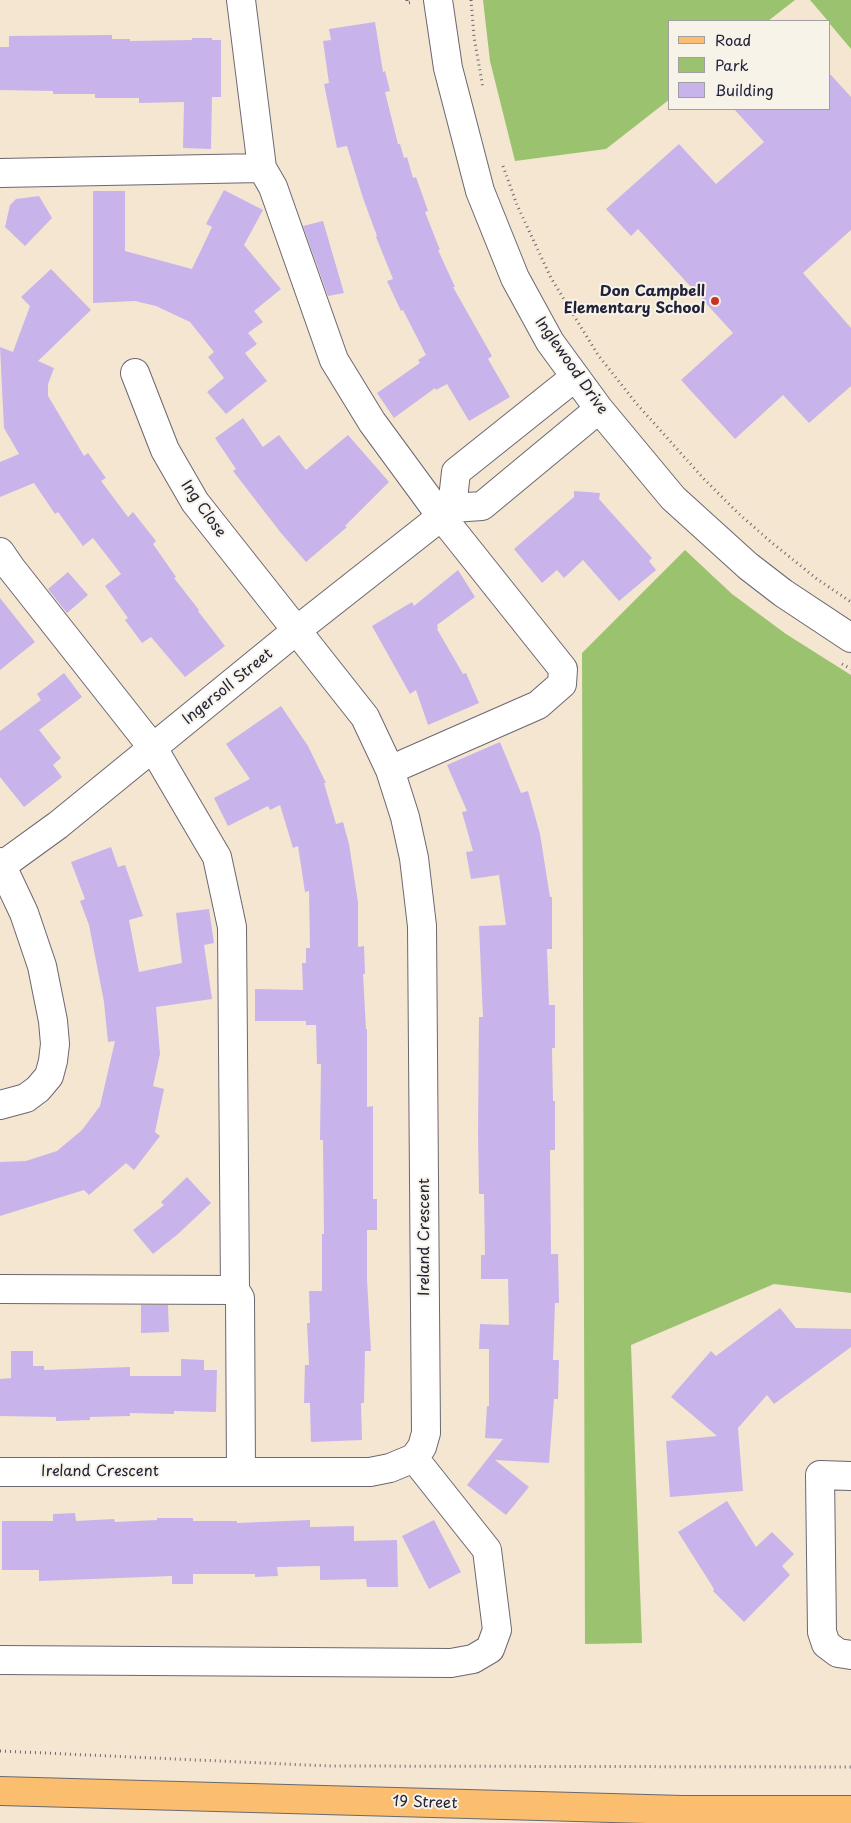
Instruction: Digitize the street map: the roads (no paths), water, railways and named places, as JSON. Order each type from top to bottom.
[{"type":"main road","name":"19 Street","points":[[0,1791],[684,1810],[851,1810]]},
{"type":"street","points":[[241,0],[262,168],[273,187],[334,360],[372,422],[446,512],[563,669],[562,684],[538,705],[390,770]]},
{"type":"street","name":"Inglewood Drive","points":[[438,0],[448,68],[480,191],[515,278],[550,342],[599,409],[674,498],[748,566],[782,593],[851,638]]},
{"type":"street","points":[[0,173],[262,168]]},
{"type":"street","name":"Ing Close","points":[[135,373],[164,450],[195,502],[244,566],[297,630]]},
{"type":"street","points":[[446,512],[456,472],[576,377]]},
{"type":"street","points":[[446,512],[482,506],[599,409]]},
{"type":"street","name":"Ingersoll Street","points":[[1,865],[58,825],[297,630],[446,512]]},
{"type":"street","points":[[0,552],[153,748],[217,857],[232,927],[235,1290],[240,1298],[241,1472]]},
{"type":"street","name":"Ireland Crescent","points":[[0,1472],[370,1472],[390,1468],[414,1458],[422,1447],[426,1433],[426,1418],[422,926],[414,858],[405,817],[390,770],[365,717],[297,630]]},
{"type":"street","points":[[0,1105],[26,1098],[38,1089],[49,1076],[55,1044],[53,1021],[42,966],[24,913],[1,865]]},
{"type":"street","points":[[0,1289],[235,1290]]},
{"type":"street","points":[[0,1660],[451,1663],[473,1659],[490,1649],[497,1630],[487,1550],[414,1458]]},
{"type":"street","points":[[851,1476],[820,1475],[822,1632],[826,1644],[838,1653],[851,1655]]},
{"type":"place","name":"Don Campbell Elementary School","points":[[715,301]]}]
